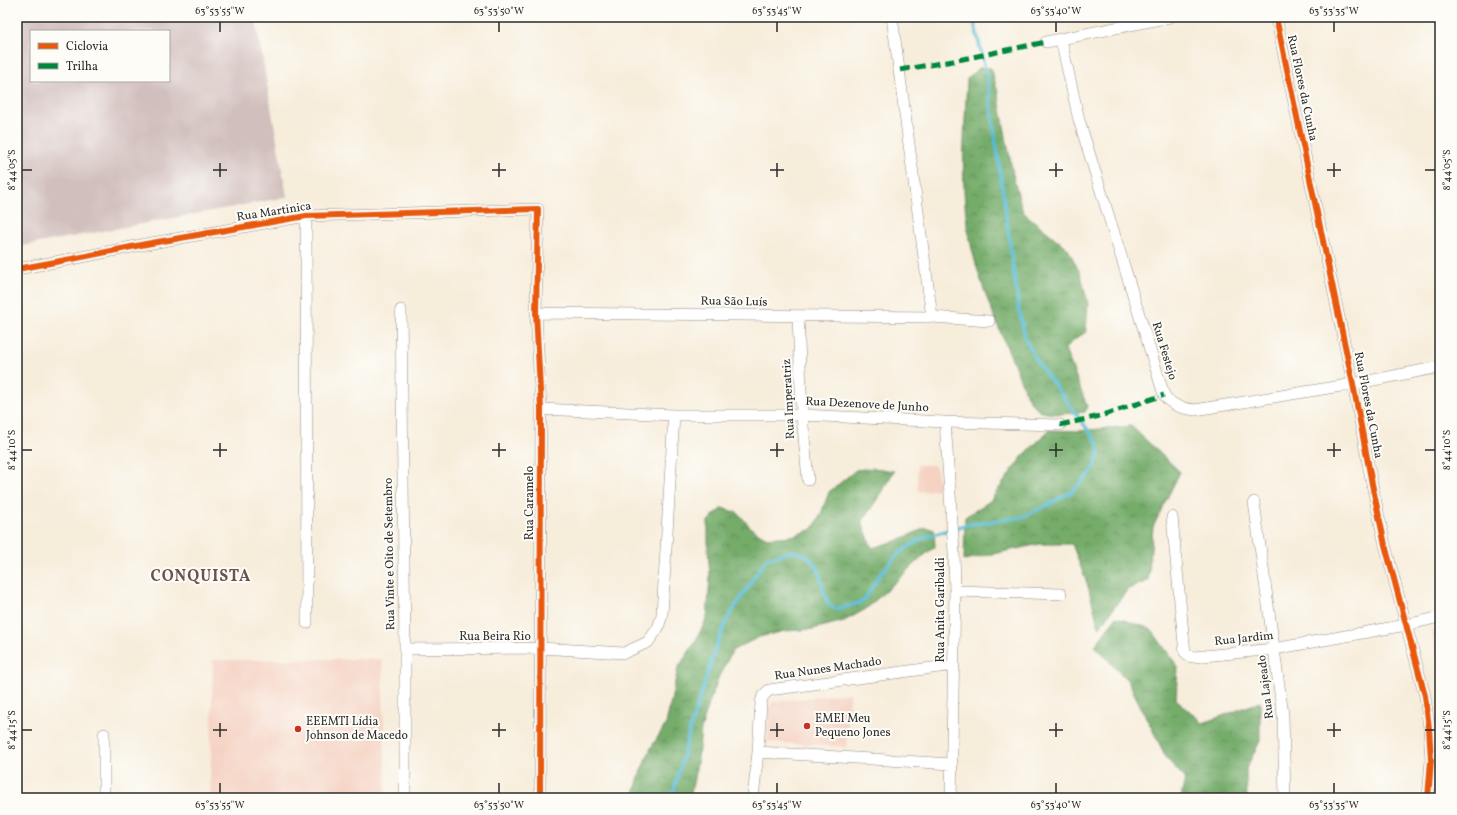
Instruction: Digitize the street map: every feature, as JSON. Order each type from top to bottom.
[{"type":"street","points":[[892,17],[932,317]]},
{"type":"street","points":[[1046,42],[1170,17]]},
{"type":"street","name":"Rua Flores da Cunha","points":[[1276,17],[1353,384],[1385,545],[1425,696],[1431,760],[1428,798]]},
{"type":"street","name":"Rua Festejo","points":[[1061,40],[1079,120],[1164,395],[1167,400],[1179,407],[1195,410],[1353,384],[1440,367]]},
{"type":"street","name":"Rua Martinica","points":[[17,269],[146,244],[306,216],[538,209]]},
{"type":"street","name":"Rua Caramelo","points":[[538,209],[536,313],[541,409],[540,798]]},
{"type":"street","points":[[306,216],[307,623]]},
{"type":"street","name":"Rua Vinte e Oito de Setembro","points":[[400,310],[405,798]]},
{"type":"street","name":"Rua São Luís","points":[[536,313],[932,317],[989,321]]},
{"type":"street","name":"Rua Imperatriz","points":[[798,316],[802,415],[808,480]]},
{"type":"street","name":"Rua Dezenove de Junho","points":[[541,409],[674,415],[802,415],[945,422],[1060,425]]},
{"type":"street","name":"Rua Beira Rio","points":[[404,649],[540,648],[624,653],[648,642],[658,628],[662,615],[674,415]]},
{"type":"street","name":"Rua Anita Garibaldi","points":[[945,422],[954,552],[955,591],[951,798]]},
{"type":"street","name":"Rua Lajeado","points":[[1254,502],[1283,715],[1285,798]]},
{"type":"street","name":"Rua Jardim","points":[[1172,517],[1185,652],[1194,658],[1274,649],[1406,625],[1440,617]]},
{"type":"street","points":[[955,591],[1061,594]]},
{"type":"street","name":"Rua Nunes Machado","points":[[754,798],[761,702],[763,696],[769,690],[954,665]]},
{"type":"street","points":[[104,734],[104,798]]},
{"type":"street","points":[[758,752],[952,764]]},
{"type":"shaded area","points":[[17,17],[255,17],[287,197],[17,247]]},
{"type":"shaded area","points":[[917,465],[934,465],[937,470],[939,489],[918,492]]},
{"type":"shaded area","points":[[1440,629],[1440,676],[1432,630]]},
{"type":"shaded area","name":"EEEMTI Lídia Johnson de Macedo","points":[[382,659],[386,798],[210,798],[213,660]]},
{"type":"shaded area","name":"EMEI Meu Pequeno Jones","points":[[850,693],[846,747],[767,742],[768,710],[773,702]]},
{"type":"green space","points":[[978,68],[991,68],[998,93],[1014,180],[1023,212],[1068,249],[1081,275],[1088,304],[1086,332],[1075,339],[1065,349],[1087,406],[1085,412],[1062,414],[1045,413],[1036,408],[1032,403],[1025,391],[1000,332],[974,259],[967,222],[963,169],[967,79]]},
{"type":"green space","points":[[1131,426],[1180,472],[1153,527],[1148,581],[1128,589],[1099,628],[1088,586],[1072,544],[1040,544],[964,560],[965,517],[990,501],[1022,457],[1049,430],[1079,431]]},
{"type":"green space","points":[[874,468],[894,471],[862,522],[872,548],[899,540],[925,528],[934,529],[935,547],[866,609],[844,621],[813,629],[785,631],[759,637],[733,650],[719,676],[701,730],[698,758],[690,798],[633,798],[640,773],[651,748],[666,724],[678,668],[694,644],[707,618],[710,577],[708,521],[722,508],[738,513],[752,529],[767,538],[792,536],[813,529],[821,514],[829,492],[856,470]]},
{"type":"green space","points":[[1116,617],[1151,629],[1178,667],[1176,699],[1203,723],[1260,702],[1260,741],[1246,769],[1247,798],[1181,798],[1185,778],[1167,759],[1128,681],[1095,646]]},
{"type":"waterway","points":[[672,798],[690,729],[717,644],[728,618],[766,559],[793,551],[806,555],[817,566],[828,604],[836,609],[860,603],[865,599],[880,574],[899,553],[923,538],[965,525],[1022,517],[1073,491],[1093,470],[1099,454],[1097,442],[1038,363],[1025,338],[1019,310],[987,77],[973,17]]},
{"type":"marked path","points":[[900,70],[1046,42]]},
{"type":"marked path","points":[[1060,425],[1100,416],[1164,395]]},
{"type":"cycle path","points":[[1276,17],[1353,384],[1385,545],[1425,696],[1431,760],[1428,798]]},
{"type":"cycle path","points":[[17,269],[146,244],[306,216],[538,209],[536,313],[541,409],[540,798]]},
{"type":"place","name":"EMEI Meu Pequeno Jones","points":[[807,726]]},
{"type":"place","name":"EEEMTI Lídia Johnson de Macedo","points":[[298,729]]},
{"type":"district","name":"CONQUISTA","points":[[201,577]]}]
